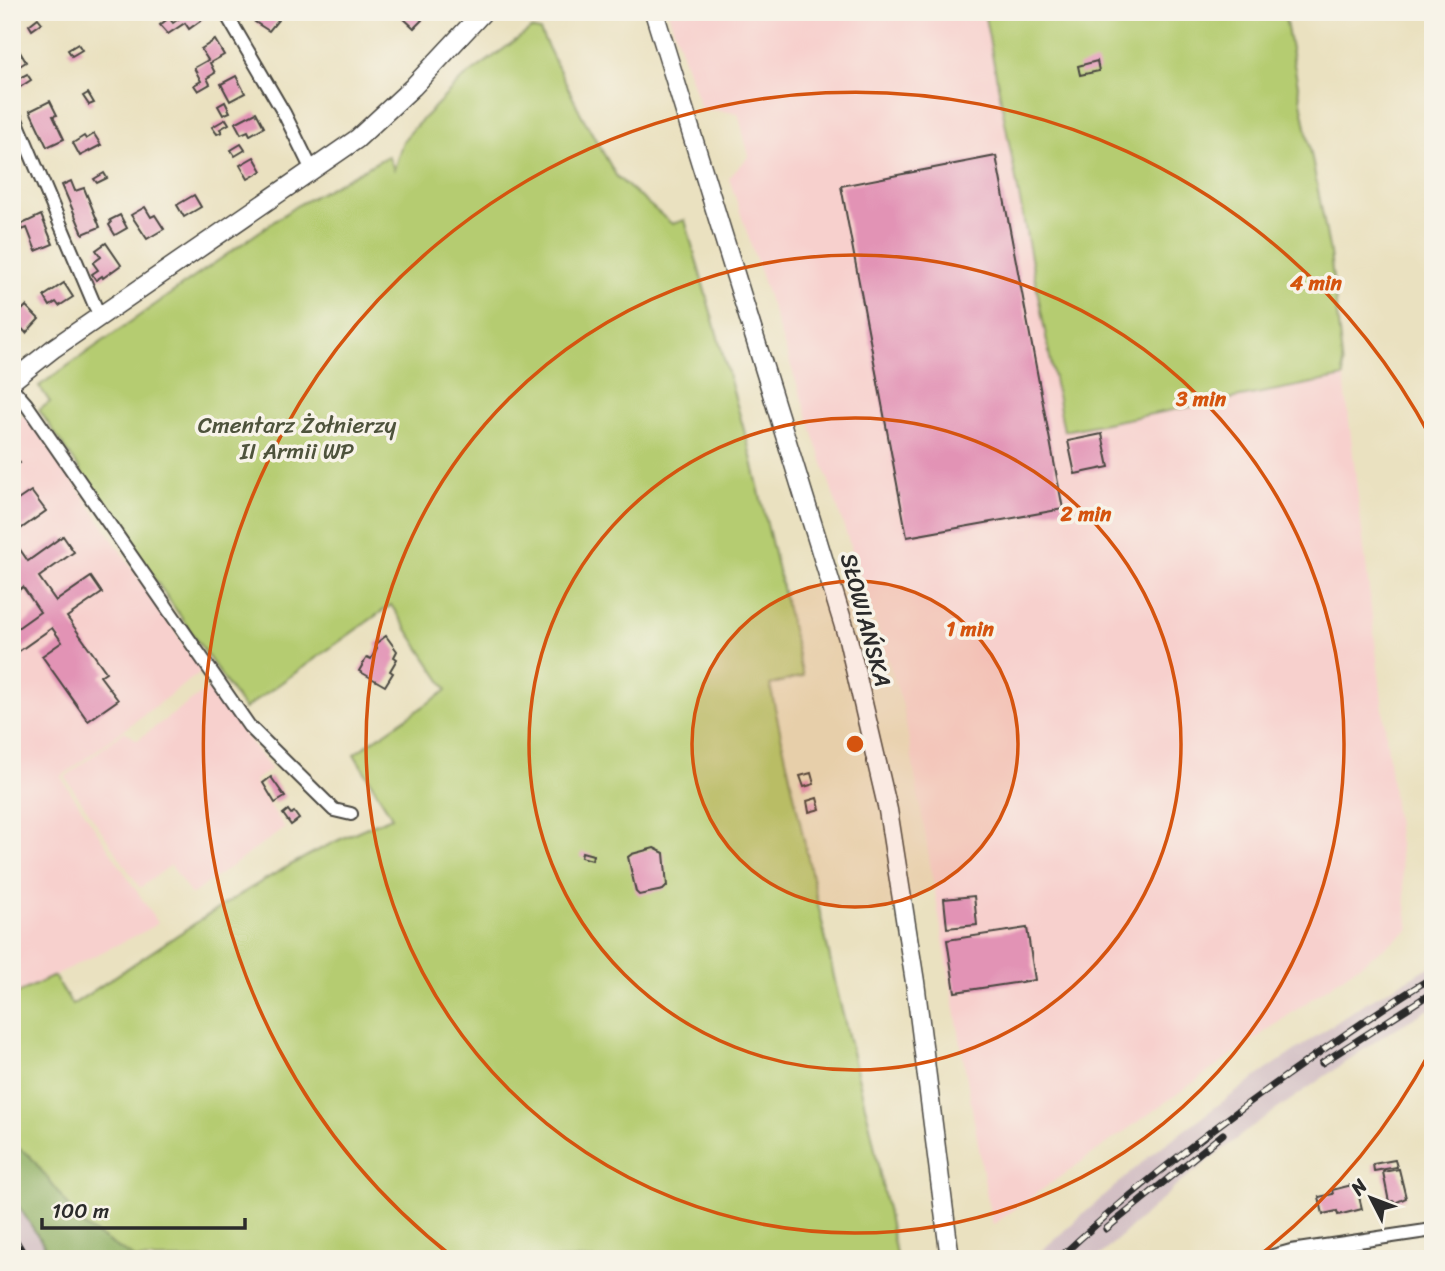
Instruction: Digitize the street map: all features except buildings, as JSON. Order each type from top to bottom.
[{"type":"street","points":[[225,12],[284,113],[312,170]]},
{"type":"street","points":[[12,381],[101,316],[357,139],[386,113],[483,12]]},
{"type":"street","name":"SŁOWIAŃSKA","points":[[654,12],[848,639],[888,810],[915,982],[950,1259]]},
{"type":"street","points":[[12,110],[101,316]]},
{"type":"street","points":[[12,388],[26,404],[249,726],[334,810],[351,814]]},
{"type":"street","points":[[1262,1259],[1291,1251],[1433,1230]]},
{"type":"shaded area","points":[[668,12],[984,12],[1064,431],[1344,377],[1409,930],[992,1225],[903,706],[729,178],[749,156],[738,113],[701,109]]},
{"type":"shaded area","points":[[27,413],[202,671],[61,777],[158,923],[12,996],[12,424]]},
{"type":"shaded area","points":[[209,688],[271,769],[254,781],[285,828],[191,895],[171,865],[140,888],[65,777],[125,731],[137,740]]},
{"type":"shaded area","points":[[1433,965],[1433,1007],[1386,1034],[1253,1126],[1181,1182],[1096,1259],[1032,1259],[1153,1153],[1259,1075],[1365,1003]]},
{"type":"shaded area","points":[[12,1196],[53,1259],[12,1259]]},
{"type":"green space","points":[[984,12],[1284,12],[1330,253],[1344,377],[1064,431]]},
{"type":"green space","name":"Cmentarz Żołnierzy II Armii WP","points":[[531,29],[540,31],[581,114],[617,177],[672,224],[685,220],[748,444],[803,676],[770,685],[836,986],[871,1130],[897,1259],[136,1259],[85,1227],[30,1156],[12,1144],[12,996],[54,976],[72,1005],[267,878],[349,835],[392,817],[354,754],[447,690],[391,605],[244,709],[39,410],[50,402],[39,386],[296,206],[388,156],[394,169],[403,141],[413,129],[460,81]]},
{"type":"green space","points":[[12,1144],[30,1156],[85,1227],[136,1259],[53,1259],[12,1196]]},
{"type":"railway","points":[[1058,1259],[1116,1207],[1206,1135],[1349,1032],[1433,977]]},
{"type":"railway","points":[[1322,1063],[1433,992]]},
{"type":"railway","points":[[1106,1229],[1223,1134]]},
{"type":"railway","points":[[12,1234],[27,1259]]}]
